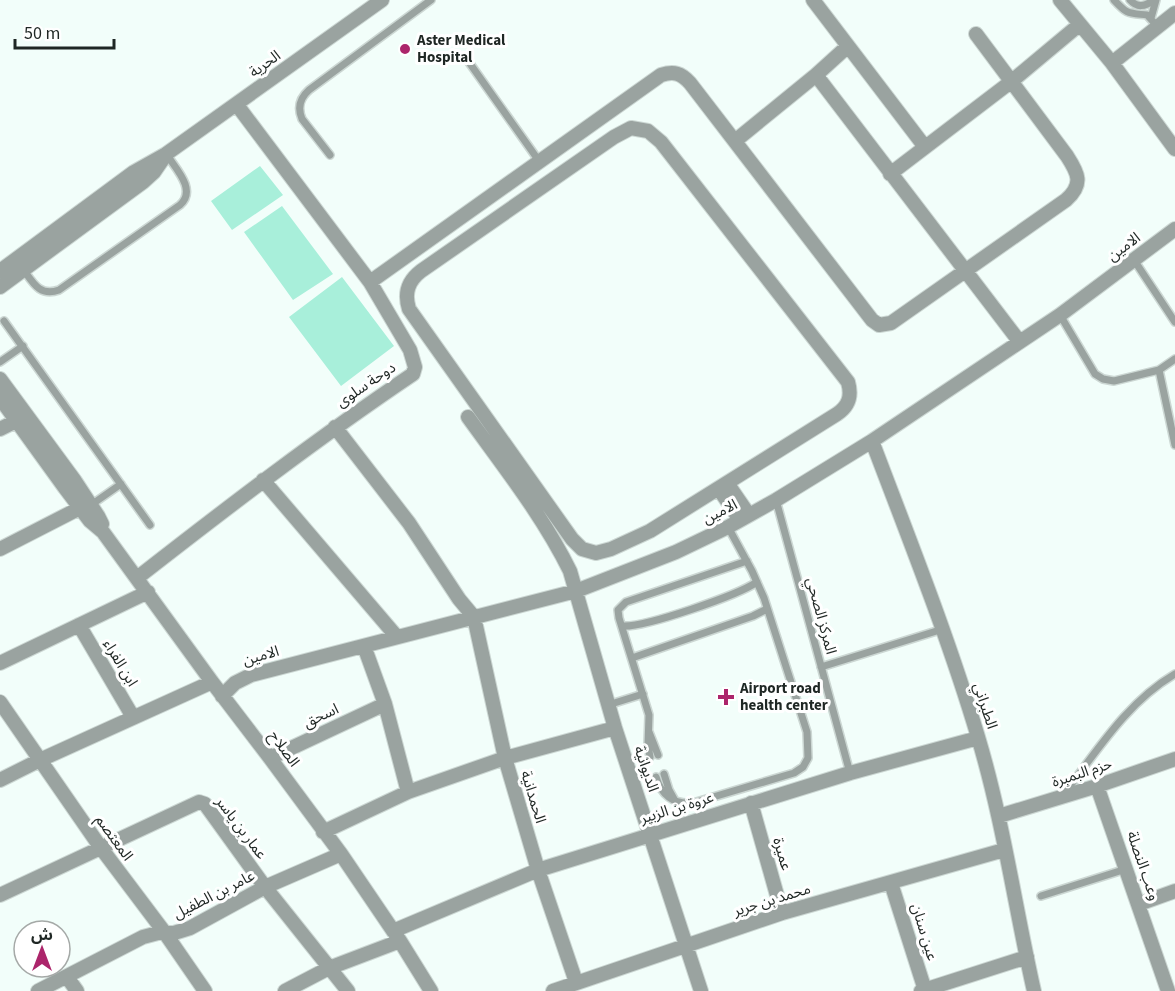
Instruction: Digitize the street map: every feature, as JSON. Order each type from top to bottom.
[{"type":"street","name":"الحرية","points":[[0,271],[134,172],[166,154],[237,105],[382,0]]},
{"type":"street","points":[[813,0],[925,147]]},
{"type":"street","points":[[1060,0],[1112,63],[1175,149]]},
{"type":"street","points":[[1112,63],[1155,22],[1175,13]]},
{"type":"street","points":[[890,174],[1012,81],[1079,25]]},
{"type":"street","points":[[370,282],[605,114],[661,75],[671,72],[683,75],[875,322],[883,325],[891,323],[1066,200],[1074,193],[1078,182],[1077,171],[976,34]]},
{"type":"street","points":[[735,141],[848,46]]},
{"type":"street","points":[[816,75],[1019,341]]},
{"type":"street","name":"دوحة سلوى","points":[[137,578],[262,480],[412,374],[415,367],[410,350],[370,282],[237,105]]},
{"type":"street","points":[[605,114],[619,134]]},
{"type":"street","points":[[640,128],[656,135],[848,382],[850,397],[843,410],[666,523],[611,549],[596,553],[576,545],[409,309],[406,292],[414,276],[619,134],[640,128]]},
{"type":"street","name":"الحرية","points":[[0,287],[143,182],[159,167],[166,154]]},
{"type":"street","name":"الامين","points":[[222,696],[235,683],[251,675],[576,591],[652,562],[739,521],[872,441],[1060,315],[1175,230]]},
{"type":"street","points":[[418,248],[430,265]]},
{"type":"street","name":"الصلاح","points":[[0,379],[86,506]]},
{"type":"street","name":"الصلاح","points":[[0,399],[86,506],[98,516],[103,532],[340,854],[397,936],[431,991]]},
{"type":"street","name":"الديوانية","points":[[468,417],[558,547],[570,571],[615,728],[701,991]]},
{"type":"street","points":[[0,429],[16,421]]},
{"type":"street","points":[[335,427],[409,523],[459,599],[474,616]]},
{"type":"street","name":"الطبراني","points":[[872,441],[943,629],[978,738],[999,816],[1034,991]]},
{"type":"street","points":[[262,480],[397,637]]},
{"type":"street","points":[[723,486],[739,521]]},
{"type":"street","points":[[0,549],[86,506]]},
{"type":"street","points":[[0,663],[148,592]]},
{"type":"street","name":"الحمدانية","points":[[474,616],[505,758],[538,870],[576,982]]},
{"type":"street","name":"ابن الفراء","points":[[79,625],[133,717]]},
{"type":"street","points":[[364,646],[385,704],[408,792]]},
{"type":"street","points":[[0,780],[212,682]]},
{"type":"street","name":"المعتصم","points":[[0,702],[101,848],[205,991]]},
{"type":"street","name":"اسحق","points":[[270,758],[385,704]]},
{"type":"street","points":[[323,832],[408,792],[505,758],[615,728]]},
{"type":"street","name":"عروة بن الزبير","points":[[285,991],[538,870],[850,773],[978,738]]},
{"type":"street","name":"حزم البمبرة","points":[[999,816],[1175,759]]},
{"type":"street","name":"وعب النصلة","points":[[1097,786],[1168,991]]},
{"type":"street","name":"عمار بن ياسر","points":[[0,895],[199,802],[206,804],[264,887],[348,991]]},
{"type":"street","name":"عميرة","points":[[751,803],[782,913]]},
{"type":"street","name":"محمد بن جرير","points":[[553,991],[782,913],[1004,850]]},
{"type":"street","name":"عامر بن الطفيل","points":[[72,974],[143,937],[158,933],[174,933],[190,928],[264,887],[340,854]]},
{"type":"street","name":"عين سنان","points":[[891,883],[923,990]]},
{"type":"street","points":[[1139,904],[1175,891]]},
{"type":"street","points":[[923,990],[1027,957]]},
{"type":"street","name":"عامر بن الطفيل","points":[[38,991],[63,979]]},
{"type":"lane","points":[[330,155],[302,119],[301,100],[309,90],[431,0]]},
{"type":"lane","points":[[1113,0],[1125,12],[1131,15],[1147,15],[1155,22]]},
{"type":"lane","points":[[1130,0],[1135,5],[1143,6],[1154,0],[1155,22]]},
{"type":"lane","points":[[466,58],[539,161]]},
{"type":"lane","points":[[23,269],[40,289],[50,292],[59,290],[180,205],[186,198],[187,188],[166,154]]},
{"type":"lane","points":[[1134,260],[1175,322]]},
{"type":"lane","points":[[1060,315],[1095,374],[1103,379],[1114,381],[1159,370],[1175,359]]},
{"type":"lane","points":[[4,321],[150,525]]},
{"type":"lane","points":[[0,362],[23,346]]},
{"type":"lane","points":[[1159,370],[1175,445]]},
{"type":"lane","points":[[86,506],[121,484]]},
{"type":"lane","name":"المركز الصحي","points":[[776,500],[850,773]]},
{"type":"lane","points":[[660,776],[663,792],[676,801],[687,804],[794,773],[806,763],[809,746],[807,732],[767,609],[747,561],[739,521]]},
{"type":"lane","points":[[654,756],[649,732],[650,721],[618,614],[623,604],[747,561]]},
{"type":"lane","points":[[622,626],[641,624],[740,591],[757,582]]},
{"type":"lane","points":[[632,658],[753,616],[767,609]]},
{"type":"lane","points":[[821,667],[943,629]]},
{"type":"lane","points":[[1063,796],[1113,729],[1155,686],[1175,674]]},
{"type":"lane","points":[[608,705],[643,694]]},
{"type":"lane","points":[[1041,896],[1126,869]]},
{"type":"green space","points":[[260,166],[283,195],[232,230],[211,201]]},
{"type":"green space","points":[[282,206],[333,274],[293,300],[244,232]]},
{"type":"green space","points":[[342,277],[394,346],[341,386],[289,317]]},
{"type":"place","name":"Aster Medical Hospital","points":[[405,49]]},
{"type":"place","name":"Airport road health center","points":[[726,697]]}]
